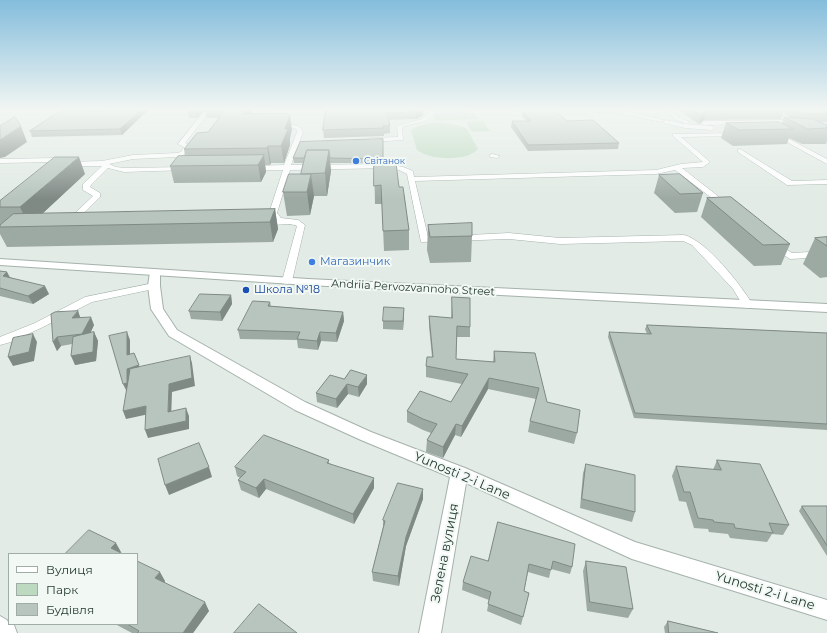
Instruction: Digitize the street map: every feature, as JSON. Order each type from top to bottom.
[{"type":"street","name":"Andriia Pervozvannoho Street","points":[[0,262],[154,279],[287,281],[827,308]]},
{"type":"street","name":"Yunosti 2-i Lane","points":[[154,279],[157,309],[173,333],[300,406],[366,436],[460,473],[632,550],[827,610]]},
{"type":"street","name":"Зелена вулиця","points":[[430,633],[460,473]]},
{"type":"street","points":[[0,627],[6,633]]},
{"type":"lane","points":[[0,161],[55,160],[61,167],[105,164],[128,157],[178,155],[183,153],[188,146],[181,144],[185,140]]},
{"type":"lane","points":[[283,222],[275,218],[273,213],[287,167],[301,142],[301,140]]},
{"type":"lane","points":[[365,140],[382,140]]},
{"type":"lane","points":[[411,179],[656,172],[676,167],[703,165],[707,162],[680,140]]},
{"type":"lane","points":[[785,140],[827,162]]},
{"type":"lane","points":[[740,151],[790,183],[827,182]]},
{"type":"lane","points":[[105,164],[114,169],[124,170],[194,169]]},
{"type":"lane","points":[[80,226],[72,222],[97,194],[85,186],[105,164]]},
{"type":"lane","points":[[248,168],[389,166],[405,169],[410,173],[424,240],[509,236],[560,241],[684,238],[695,243],[737,287],[748,305]]},
{"type":"lane","points":[[676,167],[734,213]]},
{"type":"lane","points":[[252,223],[295,222],[301,225],[287,281]]},
{"type":"lane","points":[[771,242],[790,256],[827,254]]},
{"type":"lane","points":[[0,341],[39,325],[89,299],[154,279]]},
{"type":"green space","points":[[414,140],[473,140],[478,149],[466,156],[457,158],[439,158],[417,150]]},
{"type":"building","points":[[192,140],[284,140],[281,146],[268,146],[267,148],[184,149]]},
{"type":"building","points":[[383,140],[383,159],[330,158],[329,150],[307,150],[304,158],[293,158],[300,142]]},
{"type":"building","points":[[524,140],[615,140],[619,143],[528,145]]},
{"type":"building","points":[[307,150],[329,150],[325,173],[301,174]]},
{"type":"building","points":[[264,155],[258,165],[170,166],[178,156]]},
{"type":"building","points":[[55,157],[79,157],[20,207],[0,207],[0,201]]},
{"type":"building","points":[[374,163],[396,163],[399,187],[403,187],[409,230],[383,231],[381,185],[374,186]]},
{"type":"building","points":[[289,174],[311,174],[307,192],[283,192]]},
{"type":"building","points":[[680,174],[703,193],[680,194],[659,175]]},
{"type":"building","points":[[731,197],[790,244],[763,245],[707,198]]},
{"type":"building","points":[[275,209],[270,222],[0,227],[0,225],[13,214]]},
{"type":"building","points":[[472,223],[472,236],[430,237],[428,225]]},
{"type":"building","points":[[827,237],[827,246],[815,238]]},
{"type":"building","points":[[0,271],[7,272],[3,276],[45,286],[28,296],[0,288]]},
{"type":"building","points":[[200,294],[231,295],[220,312],[189,311]]},
{"type":"building","points":[[452,297],[470,298],[470,327],[457,326],[456,359],[495,362],[494,351],[535,353],[547,402],[580,410],[577,433],[530,421],[539,388],[489,378],[462,426],[456,424],[443,447],[427,440],[437,424],[407,411],[420,391],[451,402],[468,374],[426,366],[427,357],[433,357],[429,316],[452,318]]},
{"type":"building","points":[[253,301],[270,302],[268,306],[343,312],[336,333],[320,332],[317,341],[297,339],[300,332],[238,330]]},
{"type":"building","points":[[384,307],[404,308],[403,321],[383,321]]},
{"type":"building","points":[[78,311],[72,318],[91,317],[82,334],[57,337],[53,342],[51,314],[55,312]]},
{"type":"building","points":[[647,325],[827,333],[827,424],[635,413],[609,332],[651,334]]},
{"type":"building","points":[[94,332],[93,352],[71,356],[73,337]]},
{"type":"building","points":[[127,332],[127,355],[134,353],[139,365],[127,369],[127,383],[123,384],[109,336]]},
{"type":"building","points":[[33,334],[29,352],[8,357],[13,338]]},
{"type":"building","points":[[190,356],[192,378],[169,384],[168,412],[186,408],[186,421],[145,430],[146,406],[123,411],[130,369]]},
{"type":"building","points":[[351,370],[367,375],[358,387],[347,384],[336,399],[316,393],[330,375],[344,379]]},
{"type":"building","points":[[264,435],[329,460],[327,463],[374,478],[353,514],[264,479],[256,488],[238,480],[246,472],[235,467]]},
{"type":"building","points":[[199,443],[209,467],[165,485],[158,459]]},
{"type":"building","points":[[717,460],[760,464],[789,525],[769,523],[773,533],[735,528],[734,524],[714,522],[713,520],[698,518],[690,492],[684,492],[676,466],[721,470]]},
{"type":"building","points":[[586,464],[635,475],[635,512],[582,499]]},
{"type":"building","points":[[398,483],[423,489],[406,537],[398,576],[372,572],[385,521],[383,520]]},
{"type":"building","points":[[802,506],[827,506],[827,545]]},
{"type":"building","points":[[498,522],[575,544],[572,567],[553,561],[551,570],[529,564],[524,591],[529,593],[523,617],[488,604],[491,592],[463,582],[471,556],[488,561]]},
{"type":"building","points":[[89,530],[116,543],[111,548],[121,553],[66,553]]},
{"type":"building","points":[[138,561],[160,572],[155,578],[205,602],[183,633],[137,633],[139,631],[129,625],[138,625]]},
{"type":"building","points":[[586,561],[626,567],[633,609],[590,602]]},
{"type":"building","points":[[259,604],[297,633],[234,633]]},
{"type":"building","points":[[668,621],[718,633],[669,633]]},
{"type":"place","name":"Світанок","points":[[356,161]]},
{"type":"place","name":"Магазинчик","points":[[312,262]]},
{"type":"place","name":"Школа №18","points":[[246,290]]}]
